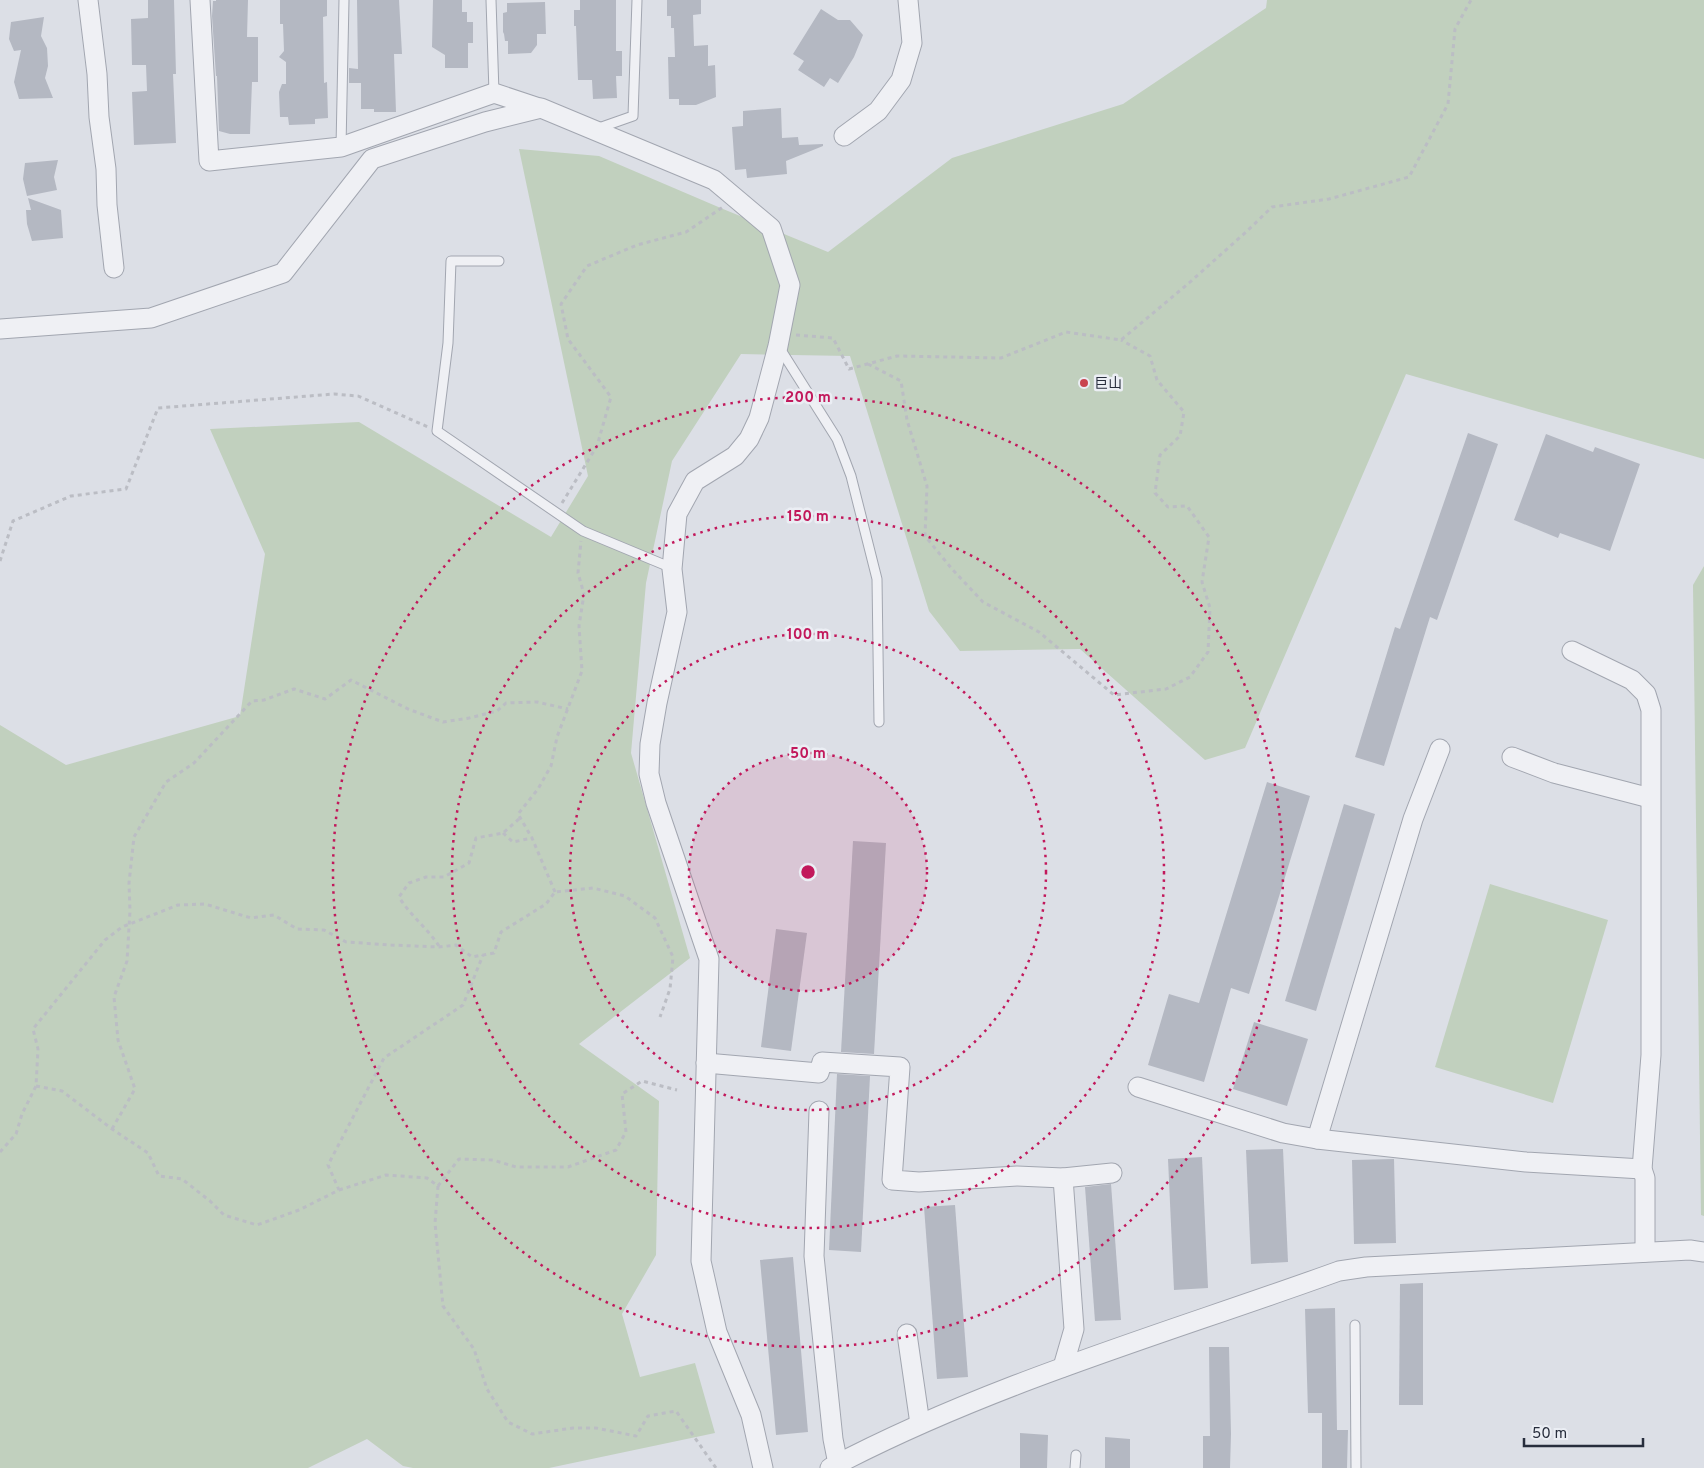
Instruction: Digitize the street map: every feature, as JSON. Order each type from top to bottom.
[{"type":"street","points":[[88,0],[97,74],[100,128],[106,169],[107,205],[114,268]]},
{"type":"street","points":[[200,0],[209,161],[341,147],[494,93],[541,108],[714,180],[771,228],[790,285],[779,340],[759,418],[749,439],[735,456],[695,481],[677,514],[672,568],[678,612],[657,703],[650,744],[649,774],[656,803],[709,959],[702,1260],[716,1332],[750,1415],[763,1468]]},
{"type":"street","points":[[844,136],[878,111],[901,80],[912,43],[908,0]]},
{"type":"street","points":[[0,329],[151,318],[284,273],[372,159],[485,122],[541,108]]},
{"type":"street","points":[[1572,651],[1632,680],[1646,694],[1652,710],[1650,798],[1652,1055],[1642,1169],[1645,1178],[1645,1252]]},
{"type":"street","points":[[1317,1139],[1413,819],[1440,749]]},
{"type":"street","points":[[1512,757],[1554,773],[1650,798]]},
{"type":"street","points":[[706,1063],[819,1073],[822,1062],[900,1068],[892,1180],[919,1182],[1017,1176],[1063,1178],[1112,1173]]},
{"type":"street","points":[[1138,1086],[1283,1134],[1526,1162],[1642,1169]]},
{"type":"street","points":[[819,1110],[814,1256],[833,1439],[834,1466],[920,1424],[1063,1367],[1340,1271],[1366,1267],[1645,1252],[1690,1250],[1704,1252]]},
{"type":"street","points":[[1063,1178],[1074,1329],[1063,1367]]},
{"type":"street","points":[[907,1334],[920,1424]]},
{"type":"lane","points":[[341,147],[344,0]]},
{"type":"lane","points":[[492,0],[494,93]]},
{"type":"lane","points":[[593,130],[634,116],[637,0]]},
{"type":"lane","points":[[500,262],[451,262],[448,343],[437,431],[582,531],[672,568]]},
{"type":"lane","points":[[779,340],[837,439],[850,476],[877,579],[879,722]]},
{"type":"lane","points":[[1355,1325],[1356,1468]]},
{"type":"lane","points":[[1075,1468],[1076,1455]]},
{"type":"path","points":[[1121,340],[1272,207],[1329,199],[1409,177],[1448,104],[1455,29],[1471,0]]},
{"type":"path","points":[[556,512],[597,446],[610,397],[568,339],[562,304],[587,266],[637,245],[686,232],[736,198]]},
{"type":"path","points":[[779,340],[833,338],[850,369],[868,364],[897,356],[1001,358],[1066,332],[1121,340],[1150,356],[1157,380],[1184,412],[1180,436],[1160,455],[1155,493],[1168,507],[1187,506],[1209,537],[1202,582],[1210,608],[1208,652],[1190,677],[1166,689],[1114,695],[1039,632],[983,602],[952,569],[925,536],[927,486],[907,420],[901,381],[868,364]]},
{"type":"path","points":[[0,560],[13,521],[71,496],[126,489],[158,408],[334,394],[358,396],[437,431]]},
{"type":"path","points":[[555,892],[532,838],[518,814],[538,789],[551,766],[557,737],[582,671],[579,626],[584,594],[578,573],[582,531]]},
{"type":"path","points":[[112,1129],[135,1089],[118,1040],[114,998],[127,961],[130,911],[129,883],[134,837],[143,818],[166,782],[194,763],[252,701],[264,700],[294,689],[325,699],[351,680],[408,709],[443,722],[497,711],[506,702],[537,702],[568,709]]},
{"type":"path","points":[[439,946],[428,931],[406,909],[399,897],[409,883],[426,877],[444,877],[469,863],[476,838],[503,833],[520,818]]},
{"type":"path","points":[[503,833],[513,842],[532,838]]},
{"type":"path","points":[[0,1152],[16,1134],[22,1114],[36,1086],[38,1049],[33,1029],[105,940],[122,927],[178,905],[205,904],[251,918],[274,915],[297,929],[324,930],[346,942],[456,945],[472,958],[494,953],[501,932],[546,904],[555,892],[593,888],[625,896],[654,918],[673,957],[670,989],[660,1017]]},
{"type":"path","points":[[339,1190],[328,1165],[384,1058],[463,1005],[483,955]]},
{"type":"path","points":[[678,1090],[642,1081],[622,1094],[626,1132],[616,1150],[568,1166],[516,1166],[493,1160],[459,1159],[438,1186],[435,1223],[443,1306],[474,1349],[486,1389],[508,1422],[532,1434],[573,1428],[596,1428],[636,1436],[648,1416],[676,1411],[716,1468]]},
{"type":"path","points":[[36,1086],[62,1091],[112,1129],[148,1153],[159,1176],[182,1179],[210,1201],[224,1215],[257,1225],[298,1210],[339,1190],[386,1175],[427,1178],[438,1186]]},
{"type":"green space","points":[[1267,0],[1704,0],[1704,459],[1406,374],[1245,748],[1205,760],[1080,649],[960,651],[929,611],[850,356],[741,354],[672,461],[646,583],[631,753],[690,958],[579,1044],[659,1101],[656,1255],[622,1314],[640,1377],[695,1363],[715,1433],[549,1468],[413,1468],[403,1466],[367,1439],[308,1468],[0,1468],[0,725],[66,765],[240,716],[265,554],[210,429],[359,422],[551,537],[588,476],[519,149],[599,156],[828,252],[952,158],[1123,104],[1266,8]]},
{"type":"green space","points":[[1704,566],[1704,1216],[1701,1215],[1693,585]]},
{"type":"green space","points":[[1490,884],[1608,920],[1553,1103],[1435,1067]]},
{"type":"building","points":[[148,0],[174,0],[176,74],[173,74],[176,143],[134,145],[132,92],[147,91],[146,65],[132,65],[131,19],[148,18]]},
{"type":"building","points":[[248,0],[247,37],[258,37],[258,82],[252,82],[250,134],[230,134],[219,131],[212,16],[213,1]]},
{"type":"building","points":[[280,0],[327,0],[327,16],[323,17],[324,83],[327,82],[328,118],[315,119],[315,124],[289,125],[288,117],[280,117],[279,92],[282,84],[286,84],[286,62],[279,57],[284,51],[283,24],[280,24]]},
{"type":"building","points":[[357,0],[399,0],[402,54],[394,54],[396,112],[374,112],[374,109],[361,109],[361,83],[349,83],[349,68],[358,69]]},
{"type":"building","points":[[433,0],[462,0],[462,12],[467,12],[467,22],[473,22],[473,43],[468,43],[468,68],[445,68],[445,55],[432,47]]},
{"type":"building","points":[[580,0],[616,0],[616,51],[622,51],[622,76],[616,76],[617,98],[593,99],[592,80],[578,80],[574,10],[580,10]]},
{"type":"building","points":[[667,0],[701,0],[701,14],[693,15],[694,46],[708,45],[708,66],[715,65],[716,97],[696,105],[679,105],[679,99],[669,99],[668,57],[675,57],[674,28],[671,28],[671,16],[667,16]]},
{"type":"building","points":[[545,2],[546,34],[537,34],[537,45],[531,53],[508,54],[508,41],[505,41],[503,32],[503,13],[507,12],[507,3]]},
{"type":"building","points":[[821,9],[838,20],[850,20],[863,35],[854,57],[838,83],[830,78],[824,87],[798,70],[804,61],[793,54]]},
{"type":"building","points":[[44,17],[41,36],[47,48],[48,66],[45,78],[53,98],[19,99],[14,82],[21,50],[14,51],[9,39],[11,22]]},
{"type":"building","points":[[781,108],[782,138],[798,137],[799,145],[823,144],[823,146],[786,161],[787,174],[747,178],[746,169],[735,170],[732,127],[743,126],[743,111]]},
{"type":"building","points":[[58,160],[54,177],[57,190],[27,196],[23,179],[25,163]]},
{"type":"building","points":[[28,198],[61,210],[63,238],[32,241],[27,224],[26,210],[31,210]]},
{"type":"building","points":[[1468,433],[1498,444],[1437,620],[1430,617],[1384,766],[1355,757],[1395,627],[1400,629]]},
{"type":"building","points":[[1546,434],[1593,452],[1595,447],[1640,464],[1610,551],[1560,533],[1558,538],[1514,520]]},
{"type":"building","points":[[1267,782],[1310,796],[1249,994],[1231,988],[1204,1082],[1148,1065],[1169,994],[1199,1003]]},
{"type":"building","points":[[1344,804],[1375,814],[1316,1011],[1285,1001]]},
{"type":"building","points":[[853,841],[886,843],[874,1054],[841,1052]]},
{"type":"building","points":[[776,929],[807,933],[791,1051],[761,1047]]},
{"type":"building","points":[[1254,1022],[1308,1039],[1287,1106],[1233,1089]]},
{"type":"building","points":[[837,1074],[870,1076],[861,1252],[829,1250]]},
{"type":"building","points":[[1283,1149],[1288,1262],[1251,1264],[1246,1150]]},
{"type":"building","points":[[1202,1157],[1208,1288],[1174,1290],[1168,1159]]},
{"type":"building","points":[[1394,1159],[1396,1243],[1354,1244],[1352,1160]]},
{"type":"building","points":[[1111,1184],[1121,1320],[1095,1321],[1085,1187]]},
{"type":"building","points":[[955,1205],[968,1377],[937,1379],[924,1207]]},
{"type":"building","points":[[793,1257],[808,1432],[776,1435],[760,1260]]},
{"type":"building","points":[[1423,1283],[1423,1405],[1399,1405],[1400,1284]]},
{"type":"building","points":[[1335,1308],[1337,1430],[1348,1430],[1347,1468],[1322,1468],[1322,1413],[1308,1413],[1305,1309]]},
{"type":"building","points":[[1209,1347],[1229,1347],[1230,1468],[1203,1468],[1203,1436],[1210,1436]]},
{"type":"building","points":[[1020,1433],[1048,1435],[1047,1468],[1020,1468]]},
{"type":"building","points":[[1105,1437],[1130,1439],[1130,1468],[1105,1468]]},
{"type":"place","name":"巨山","points":[[1084,383]]}]
